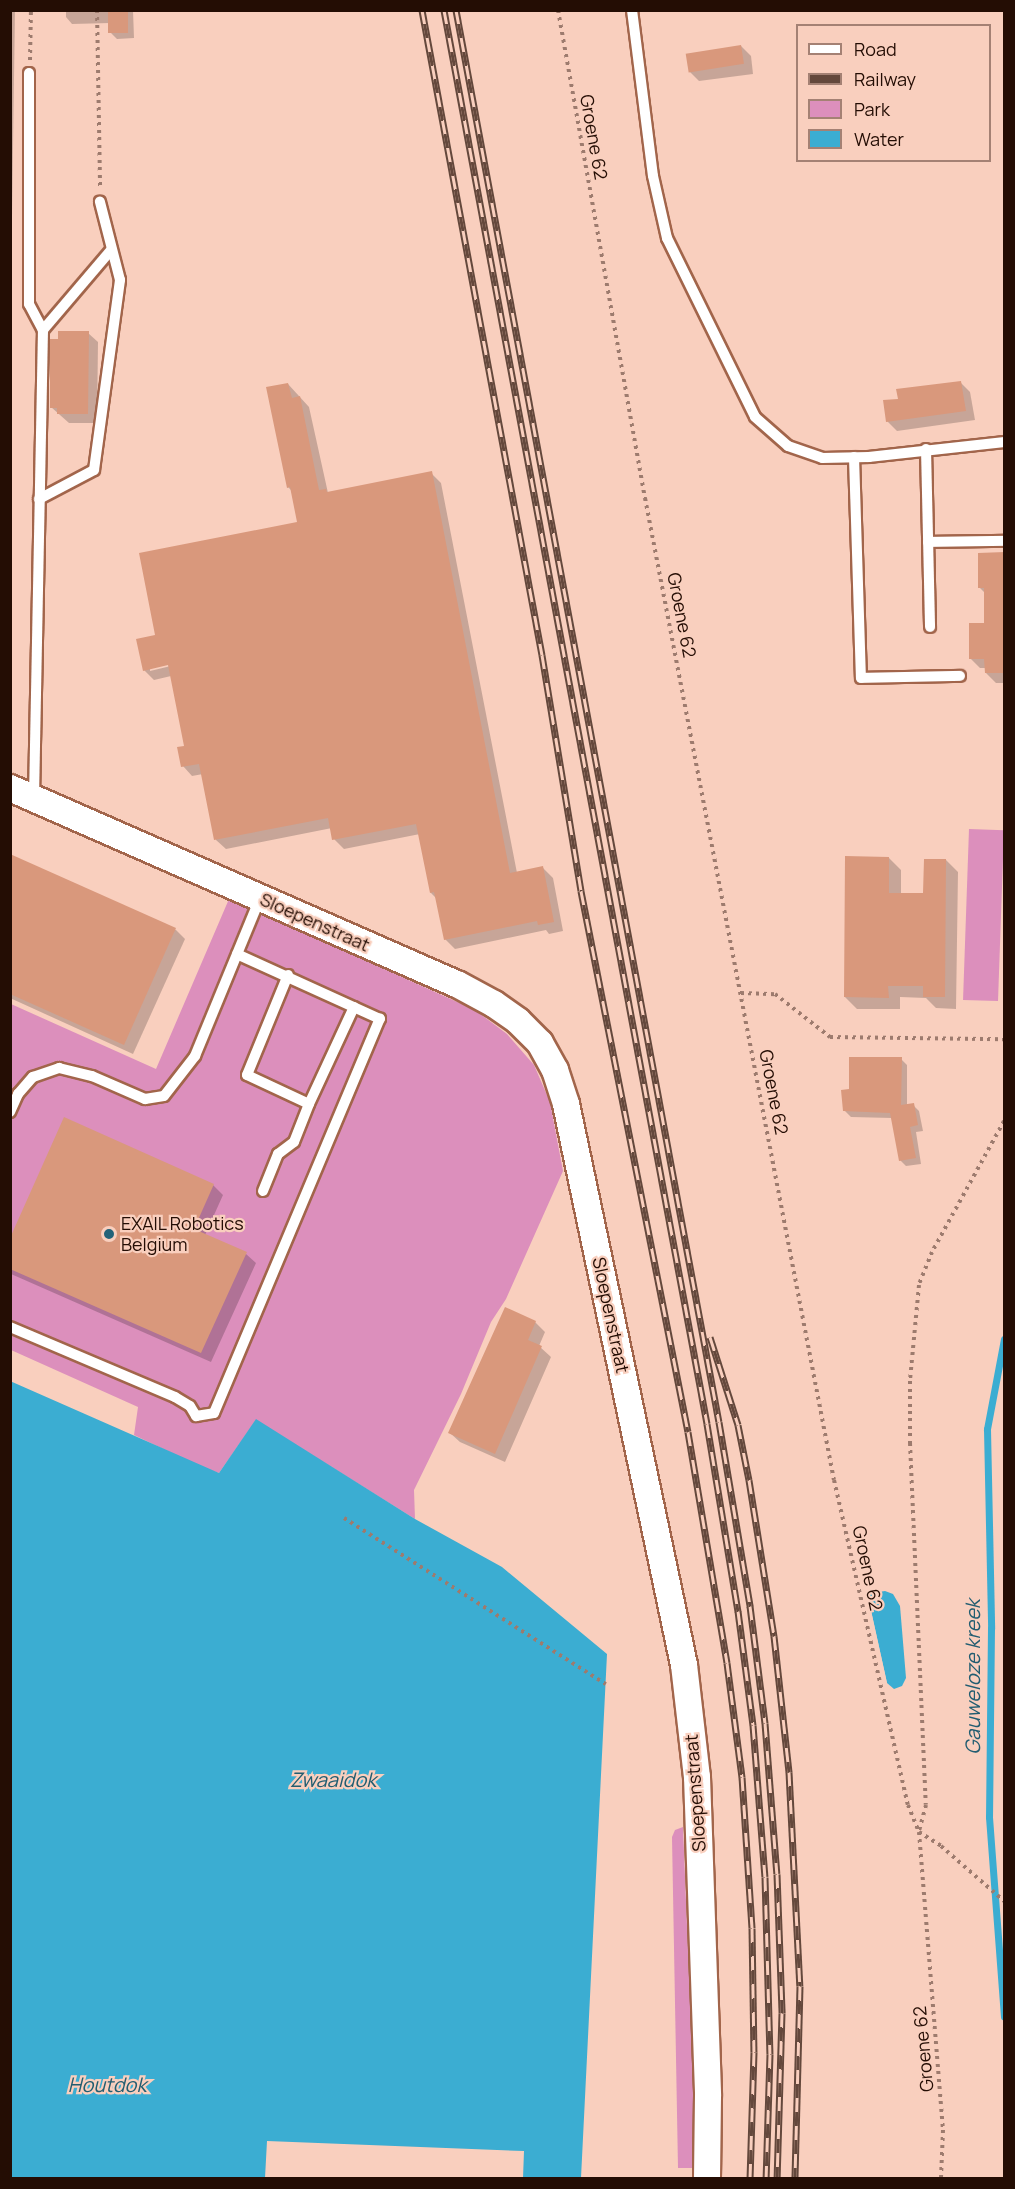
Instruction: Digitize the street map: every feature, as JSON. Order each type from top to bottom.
[{"type":"street","name":"Sloepenstraat","points":[[10,788],[457,984],[495,1004],[518,1021],[540,1043],[555,1070],[566,1104],[684,1665],[697,1777],[708,2096],[707,2178]]},
{"type":"lane","points":[[632,10],[653,176],[667,238],[755,417],[788,446],[822,458],[1005,442]]},
{"type":"lane","points":[[29,73],[29,304],[44,330],[34,798]]},
{"type":"lane","points":[[39,499],[94,470],[120,280],[100,202]]},
{"type":"lane","points":[[44,330],[111,250]]},
{"type":"lane","points":[[926,450],[930,627]]},
{"type":"lane","points":[[854,457],[861,678],[960,676]]},
{"type":"lane","points":[[928,542],[1005,541]]},
{"type":"lane","points":[[10,1112],[18,1094],[33,1077],[59,1068],[93,1076],[146,1099],[164,1096],[195,1056],[260,897]]},
{"type":"lane","points":[[10,1328],[175,1397],[190,1406],[196,1416],[214,1413],[380,1018],[237,954]]},
{"type":"lane","points":[[288,975],[247,1075],[309,1104]]},
{"type":"lane","points":[[263,1191],[278,1154],[294,1142],[354,1007]]},
{"type":"path","points":[[29,73],[31,10]]},
{"type":"path","points":[[97,10],[100,202]]},
{"type":"path","name":"Groene 62","points":[[558,10],[645,498],[834,1479],[908,1805],[919,1832],[943,2130],[941,2178]]},
{"type":"path","points":[[741,993],[775,994],[830,1037],[1005,1039]]},
{"type":"path","points":[[1005,1121],[932,1252],[920,1286],[914,1327],[910,1443],[926,1805],[919,1832],[940,1846],[1005,1900]]},
{"type":"path","points":[[344,1518],[606,1684]]},
{"type":"green space","points":[[969,829],[1004,830],[998,1001],[963,1000]]},
{"type":"green space","points":[[229,899],[475,1010],[507,1034],[534,1065],[550,1102],[563,1171],[506,1299],[491,1322],[461,1394],[414,1490],[415,1519],[256,1420],[219,1473],[201,1467],[134,1435],[138,1407],[11,1350],[11,1004],[156,1069]]},
{"type":"green space","points":[[683,1827],[694,2096],[694,2168],[678,2168],[672,1837],[675,1830]]},
{"type":"water","name":"Zwaaidok","points":[[10,1381],[219,1473],[256,1419],[415,1519],[502,1567],[607,1654],[581,2178],[523,2178],[524,2151],[267,2141],[265,2178],[11,2178]]},
{"type":"water","points":[[885,1591],[893,1594],[900,1606],[906,1678],[902,1686],[894,1689],[887,1683],[868,1597],[872,1593]]},
{"type":"pier","points":[[868,1597],[887,1683],[885,1684],[865,1598]]},
{"type":"building","points":[[108,10],[128,10],[128,33],[108,33]]},
{"type":"building","points":[[741,45],[744,64],[689,73],[686,54]]},
{"type":"building","points":[[58,331],[89,331],[88,414],[57,414],[57,408],[50,408],[50,339],[58,339]]},
{"type":"building","points":[[961,381],[966,411],[886,422],[883,400],[898,399],[896,389]]},
{"type":"building","points":[[288,383],[292,398],[300,396],[319,490],[326,489],[327,492],[432,471],[510,873],[543,866],[554,922],[538,925],[537,921],[444,940],[434,892],[430,893],[416,824],[332,840],[328,818],[214,840],[199,764],[181,767],[177,747],[184,746],[168,665],[143,671],[136,639],[155,635],[139,553],[297,522],[290,487],[287,488],[266,387]]},
{"type":"building","points":[[1005,552],[1005,673],[985,673],[984,659],[969,659],[969,623],[984,623],[984,588],[978,588],[978,553]]},
{"type":"building","points":[[10,854],[176,928],[124,1045],[10,994]]},
{"type":"building","points":[[845,856],[889,857],[889,893],[923,893],[924,859],[946,859],[945,997],[923,997],[923,986],[888,986],[889,998],[844,997]]},
{"type":"building","points":[[849,1057],[902,1057],[901,1105],[914,1103],[918,1125],[910,1127],[916,1158],[899,1161],[890,1113],[843,1111],[841,1090],[849,1089]]},
{"type":"building","name":"EXAIL Robotics Belgium","points":[[64,1117],[214,1184],[194,1229],[247,1252],[201,1353],[10,1269],[10,1238]]},
{"type":"building","points":[[505,1307],[536,1321],[528,1340],[542,1346],[495,1454],[448,1433]]},
{"type":"waterway","name":"Gauweloze kreek","points":[[1004,1339],[987,1429],[991,1628],[989,1817],[1004,2016]]},
{"type":"railway","points":[[422,10],[542,655],[581,891],[688,1432],[727,1663],[742,1777],[752,1928],[754,2052],[750,2178]]},
{"type":"railway","points":[[444,10],[707,1424],[738,1611],[753,1725],[765,1877],[770,2054],[766,2178]]},
{"type":"railway","points":[[456,10],[719,1422],[750,1606],[765,1723],[777,1874],[782,2013],[777,2178]]},
{"type":"railway","points":[[710,1337],[738,1425],[749,1480],[774,1636],[789,1772],[800,1986],[795,2178]]},
{"type":"place","name":"EXAIL Robotics Belgium","points":[[109,1234]]},
{"type":"water label","name":"Houtdok","points":[[107,2084]]}]
